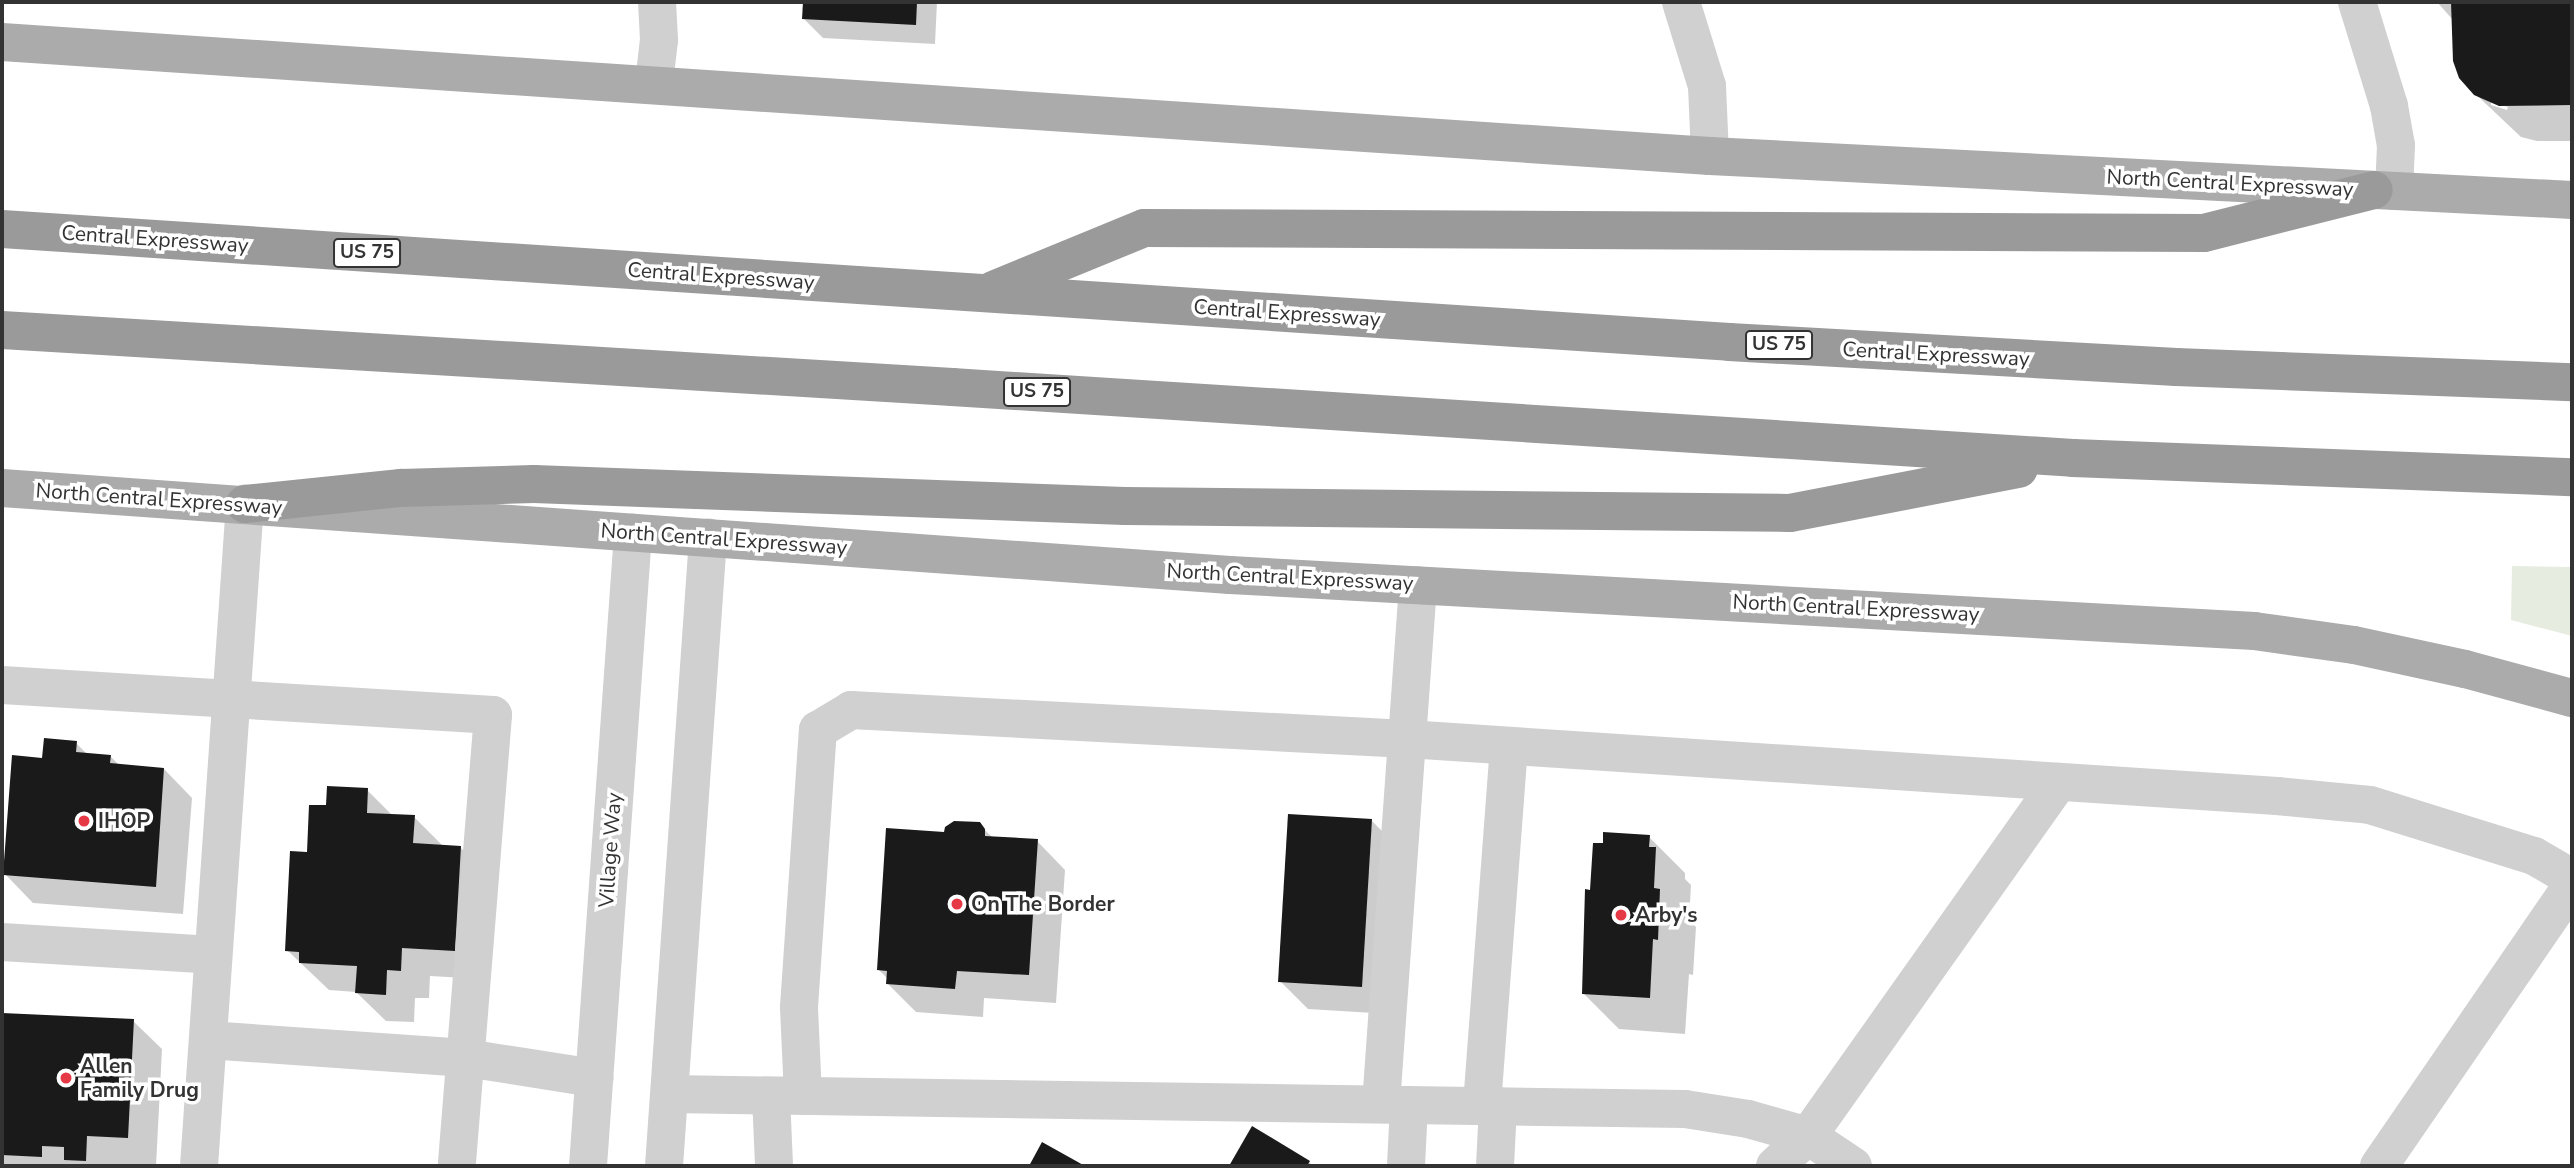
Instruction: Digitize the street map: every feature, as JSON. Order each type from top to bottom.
[{"type":"highway","points":[[986,293],[1144,228],[2204,233],[2384,191]]},
{"type":"highway","name":"Central Expressway","points":[[2,229],[2009,359],[2572,382]]},
{"type":"highway","name":"US 75","points":[[2,330],[2073,458],[2572,477]]},
{"type":"highway","points":[[245,504],[401,488],[534,484],[1125,506],[1790,513],[2073,458]]},
{"type":"main road","name":"North Central Expressway","points":[[2,42],[654,83],[1710,156],[2572,200]]},
{"type":"main road","name":"North Central Expressway","points":[[2,488],[1418,585],[2254,631],[2354,645],[2465,669],[2572,698]]},
{"type":"street","points":[[654,83],[659,40],[657,2]]},
{"type":"street","points":[[1681,2],[1707,86],[1710,156]]},
{"type":"street","points":[[2357,2],[2396,145],[2384,191]]},
{"type":"street","points":[[199,1166],[245,504]]},
{"type":"street","name":"Village Way","points":[[588,1166],[633,533]]},
{"type":"street","points":[[664,1166],[708,538]]},
{"type":"street","points":[[1406,1166],[1395,1105],[1407,739],[1418,585]]},
{"type":"street","points":[[2,685],[493,715],[457,1166]]},
{"type":"street","points":[[774,1166],[799,1007],[818,730],[851,710],[1407,739],[2277,796],[2370,805],[2534,856],[2572,878]]},
{"type":"street","points":[[1495,1166],[1490,1106],[1509,746]]},
{"type":"street","points":[[1775,1166],[1808,1136],[2059,782]]},
{"type":"street","points":[[2379,1166],[2572,885]]},
{"type":"street","points":[[2,942],[213,955]]},
{"type":"street","points":[[208,1040],[466,1058],[594,1078]]},
{"type":"street","points":[[670,1094],[1685,1109],[1748,1119],[1808,1136],[1853,1166]]},
{"type":"shaded area","points":[[2512,566],[2572,567],[2572,636],[2511,620]]},
{"type":"building","points":[[803,2],[917,2],[916,25],[802,19]]},
{"type":"building","points":[[2451,2],[2572,2],[2572,105],[2499,106],[2474,95],[2459,78],[2453,61]]},
{"type":"building","name":"IHOP","points":[[44,738],[77,741],[76,752],[111,755],[110,763],[164,768],[156,887],[3,875],[12,755],[42,758]]},
{"type":"building","points":[[327,786],[368,788],[367,813],[415,815],[413,843],[461,846],[455,951],[402,948],[401,971],[387,970],[386,995],[355,993],[357,966],[299,963],[299,952],[285,951],[290,851],[307,852],[309,805],[326,805]]},
{"type":"building","points":[[1288,814],[1372,819],[1362,987],[1278,982]]},
{"type":"building","name":"On The Border","points":[[954,821],[980,822],[985,829],[985,836],[1038,839],[1029,975],[957,971],[955,989],[886,984],[887,971],[877,970],[886,828],[944,832],[945,827]]},
{"type":"building","name":"Arby's","points":[[1603,832],[1650,835],[1649,847],[1656,847],[1654,888],[1660,889],[1658,940],[1653,939],[1650,998],[1582,994],[1585,889],[1590,890],[1593,843],[1603,843]]},
{"type":"building","name":"Allen Family Drug","points":[[2,1013],[134,1019],[128,1138],[87,1136],[86,1161],[64,1160],[64,1147],[42,1146],[42,1157],[2,1155]]},
{"type":"building","points":[[1252,1126],[1310,1161],[1307,1166],[1229,1166]]},
{"type":"building","points":[[1042,1142],[1085,1166],[1029,1166]]},
{"type":"place","name":"IHOP","points":[[84,821]]},
{"type":"place","name":"On The Border","points":[[957,904]]},
{"type":"place","name":"Arby's","points":[[1621,915]]},
{"type":"place","name":"Allen Family Drug","points":[[66,1078]]}]
